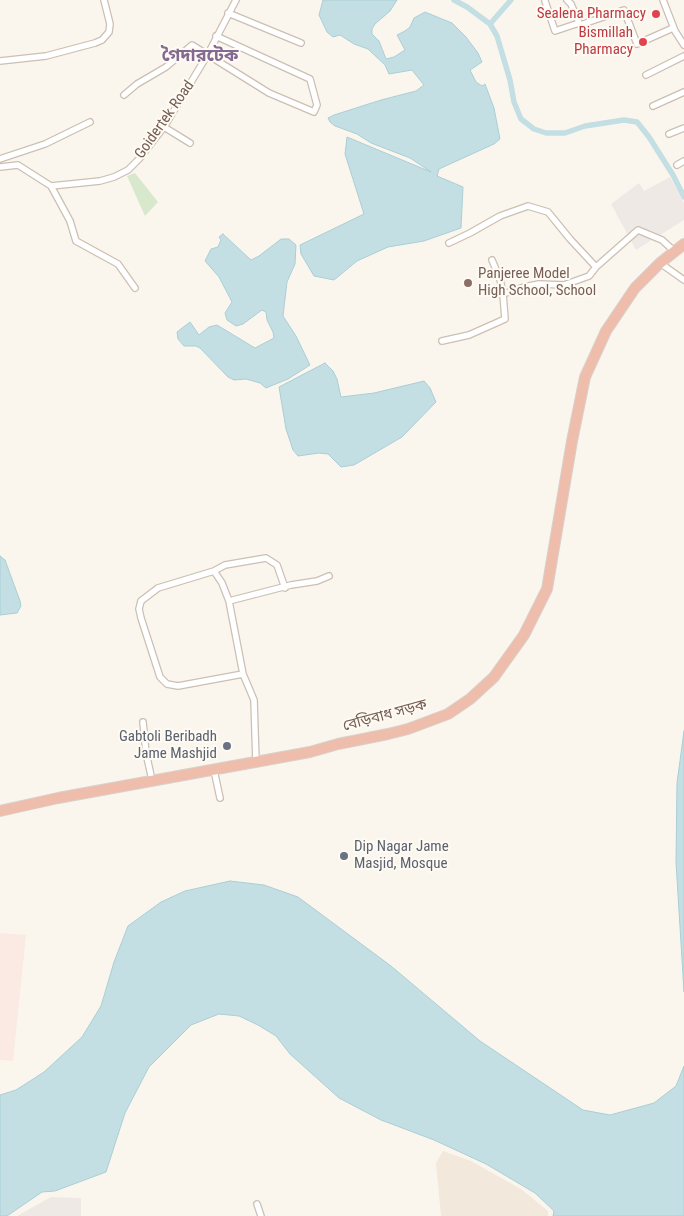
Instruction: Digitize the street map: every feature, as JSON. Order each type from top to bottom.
[{"type":"highway","name":"বেড়িবাধ সড়ক","points":[[0,811],[152,780],[256,762],[388,734],[448,714],[483,688],[494,677],[524,635],[547,589],[572,441],[585,377],[606,331],[635,288],[660,263],[684,244]]},
{"type":"street","points":[[0,62],[46,56],[98,42],[109,32],[110,24],[104,0]]},
{"type":"street","name":"Goidertek Road","points":[[51,186],[100,181],[114,177],[128,170],[139,159],[164,127],[208,54],[236,0]]},
{"type":"street","points":[[567,0],[571,4],[580,26],[624,10],[637,44],[673,28]]},
{"type":"street","points":[[663,0],[673,28],[681,36],[684,45]]},
{"type":"street","points":[[546,1],[555,31],[579,23]]},
{"type":"street","points":[[228,14],[301,42]]},
{"type":"street","points":[[124,94],[166,67],[192,46],[208,54],[269,93],[314,112],[317,105],[310,79],[216,36]]},
{"type":"street","points":[[646,75],[684,56]]},
{"type":"street","points":[[653,106],[684,92]]},
{"type":"street","points":[[0,159],[45,144],[90,122]]},
{"type":"street","points":[[164,127],[190,143]]},
{"type":"street","points":[[669,134],[684,128]]},
{"type":"street","points":[[677,164],[684,161]]},
{"type":"street","points":[[0,167],[18,165],[51,186],[70,221],[76,241],[118,264],[135,288]]},
{"type":"street","points":[[449,243],[500,216],[528,206],[548,212],[596,267]]},
{"type":"street","points":[[503,294],[539,284],[564,285],[589,276],[596,267],[638,230],[662,240],[674,251]]},
{"type":"street","points":[[442,341],[469,335],[504,319],[500,279],[492,260]]},
{"type":"street","points":[[660,263],[684,280]]},
{"type":"street","points":[[243,674],[178,686],[167,684],[160,677],[140,618],[141,601],[158,588],[214,571],[225,565],[266,558],[277,565],[285,588]]},
{"type":"street","points":[[214,571],[222,583],[229,601],[243,674],[254,700],[256,762]]},
{"type":"street","points":[[229,601],[317,581],[329,576]]},
{"type":"street","points":[[143,722],[146,753],[152,780]]},
{"type":"street","points":[[214,770],[220,798]]},
{"type":"street","points":[[258,1204],[261,1216]]},
{"type":"shaded area","points":[[670,177],[684,203],[684,220],[636,250],[611,204],[639,183],[644,191]]},
{"type":"shaded area","points":[[0,933],[26,935],[13,1061],[0,1060]]},
{"type":"shaded area","points":[[443,1151],[471,1161],[521,1189],[548,1211],[548,1216],[441,1216],[436,1163]]},
{"type":"shaded area","points":[[51,1197],[81,1198],[81,1216],[17,1216]]},
{"type":"green space","points":[[135,173],[158,202],[145,216],[127,176]]},
{"type":"water","points":[[323,0],[397,0],[390,11],[372,29],[372,34],[379,41],[386,59],[394,57],[405,50],[397,35],[410,27],[414,18],[425,12],[452,23],[466,37],[482,62],[470,70],[476,82],[482,86],[485,84],[494,108],[500,139],[494,144],[439,169],[437,176],[463,187],[461,228],[424,241],[388,247],[357,261],[334,280],[314,276],[301,254],[300,245],[364,214],[345,154],[347,137],[431,172],[410,158],[371,143],[357,134],[335,126],[330,122],[328,118],[334,115],[416,91],[424,85],[412,70],[389,74],[385,65],[368,49],[354,44],[340,35],[333,37],[327,32],[319,15]]},
{"type":"water","points":[[223,234],[251,260],[281,239],[289,239],[296,245],[295,264],[287,282],[283,316],[296,336],[310,365],[288,379],[266,388],[260,383],[246,379],[234,380],[228,377],[200,348],[184,346],[178,339],[177,332],[190,322],[199,335],[209,327],[217,325],[255,348],[274,338],[266,312],[262,310],[243,324],[236,326],[227,320],[225,313],[232,302],[219,277],[205,261],[211,249],[218,247],[221,240],[219,237]]},
{"type":"water","points":[[325,363],[333,371],[337,379],[341,397],[374,393],[424,381],[430,388],[436,402],[402,437],[354,465],[341,467],[328,454],[319,453],[298,456],[293,450],[286,429],[279,387]]},
{"type":"water","points":[[0,556],[5,560],[20,601],[21,606],[17,613],[0,615]]},
{"type":"water","points":[[684,731],[684,992],[676,862],[677,783]]},
{"type":"water","points":[[230,881],[264,885],[298,897],[391,966],[480,1041],[583,1110],[610,1115],[654,1103],[676,1086],[684,1066],[684,1216],[553,1216],[554,1211],[535,1193],[486,1164],[434,1140],[381,1120],[339,1098],[290,1054],[276,1036],[258,1025],[239,1016],[219,1014],[191,1025],[149,1067],[125,1113],[106,1172],[55,1191],[42,1192],[7,1216],[0,1216],[0,1095],[16,1090],[44,1072],[82,1037],[101,1006],[114,962],[128,926],[161,902],[185,891]]},
{"type":"waterway","points":[[454,0],[490,24],[497,36],[510,80],[514,102],[521,119],[534,129],[546,133],[565,133],[585,126],[624,120],[637,122],[673,175],[684,197]]},
{"type":"waterway","points":[[490,24],[511,0]]},
{"type":"place","name":"Sealena Pharmacy","points":[[656,14]]},
{"type":"place","name":"Bismillah Pharmacy","points":[[643,42]]},
{"type":"place","name":"Panjeree Model High School, School","points":[[468,283]]},
{"type":"place","name":"Gabtoli Beribadh Jame Mashjid","points":[[227,746]]},
{"type":"place","name":"Dip Nagar Jame Masjid, Mosque","points":[[344,856]]},
{"type":"district","name":"গৈদারটেক","points":[[200,56]]}]
